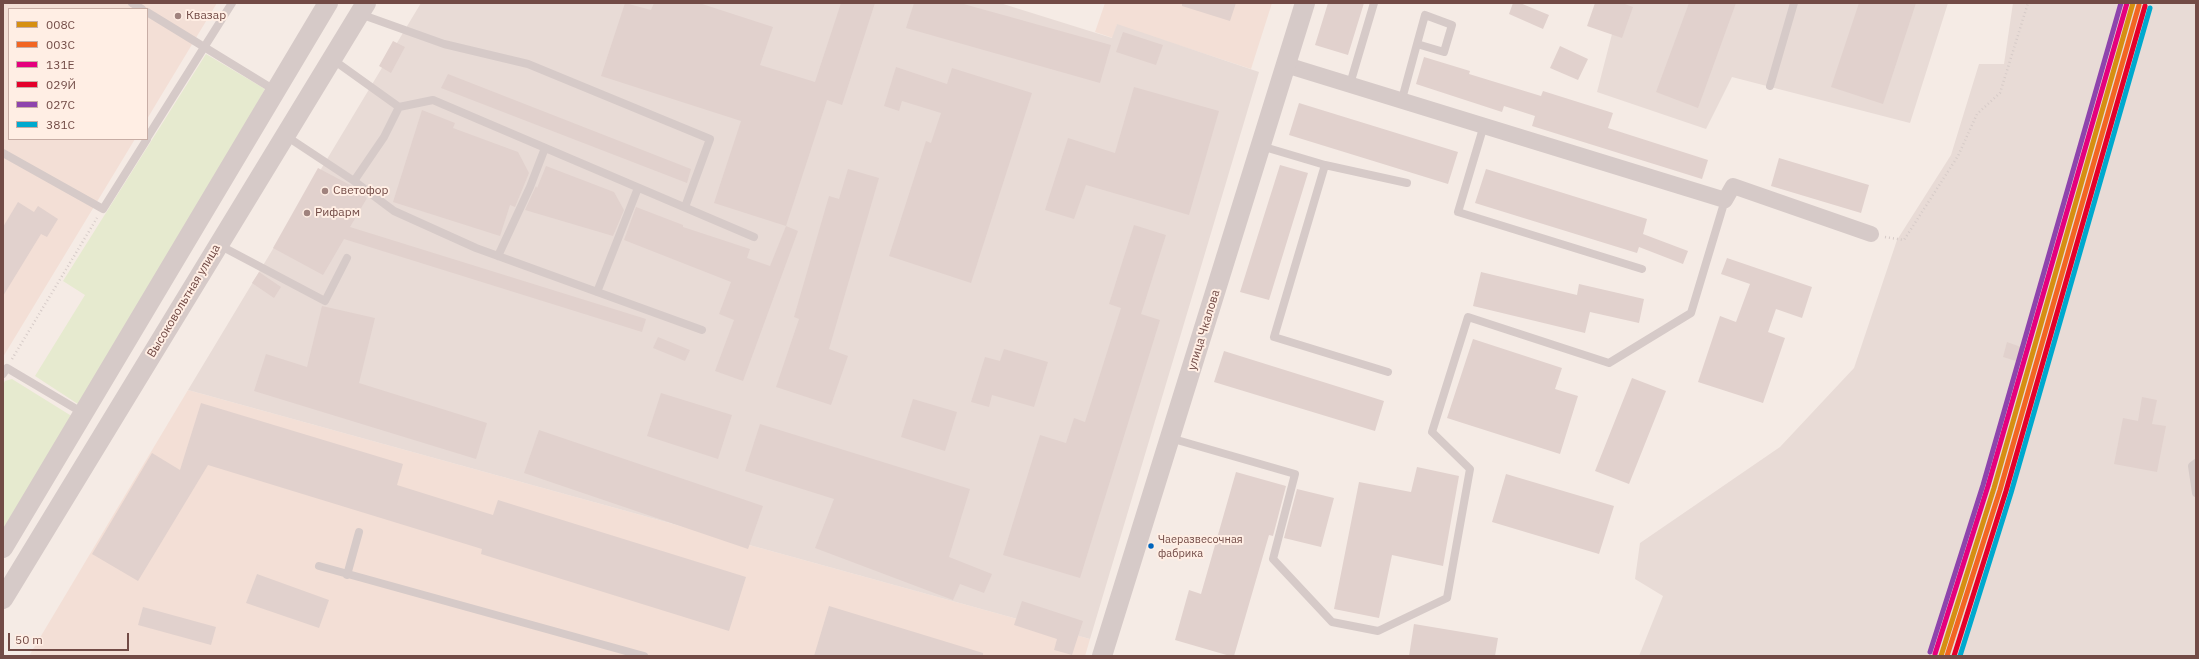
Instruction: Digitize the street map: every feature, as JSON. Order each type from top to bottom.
[{"type":"street","points":[[3,548],[328,3]]},
{"type":"street","name":"улица Чкалова","points":[[1102,656],[1304,3]]},
{"type":"street","name":"Высоковольтная улица","points":[[3,599],[327,65],[363,9]]},
{"type":"street","points":[[1286,65],[1402,99],[1725,200],[1733,186],[1871,234]]},
{"type":"lane","points":[[148,137],[232,3]]},
{"type":"lane","points":[[1350,84],[1374,3]]},
{"type":"lane","points":[[1770,86],[1794,3]]},
{"type":"lane","points":[[363,9],[444,44],[528,64],[710,139],[685,208]]},
{"type":"lane","points":[[148,13],[276,91]]},
{"type":"lane","points":[[1402,99],[1417,44],[1425,15],[1452,25],[1444,52],[1417,44]]},
{"type":"lane","points":[[327,65],[399,107],[434,100],[754,237]]},
{"type":"lane","points":[[354,181],[384,137],[399,107]]},
{"type":"lane","points":[[1484,125],[1458,212],[1642,269]]},
{"type":"lane","points":[[285,136],[354,181],[394,211],[476,248],[702,330]]},
{"type":"lane","points":[[3,153],[103,209],[146,140]]},
{"type":"lane","points":[[1261,146],[1325,165],[1407,183]]},
{"type":"lane","points":[[498,256],[530,187],[545,148]]},
{"type":"lane","points":[[1325,165],[1274,337],[1388,372]]},
{"type":"lane","points":[[597,292],[638,188]]},
{"type":"lane","points":[[1170,438],[1295,474],[1273,558],[1332,622],[1378,631],[1447,598],[1470,469],[1432,432],[1468,318],[1609,363],[1691,313],[1725,200]]},
{"type":"lane","points":[[218,245],[325,301],[347,258]]},
{"type":"lane","points":[[5,371],[83,413]]},
{"type":"lane","points":[[2196,463],[2192,466],[2196,493]]},
{"type":"lane","points":[[347,575],[360,532]]},
{"type":"lane","points":[[319,566],[347,575],[644,656]]},
{"type":"path","points":[[1871,234],[1904,240],[1958,156],[1977,114],[2000,93],[2028,3]]},
{"type":"path","points":[[5,371],[103,209]]},
{"type":"shaded area","points":[[3,3],[217,3],[148,117],[148,8],[8,8],[8,140],[134,140],[3,357]]},
{"type":"shaded area","points":[[421,3],[1000,3],[1112,38],[1117,24],[1259,72],[1090,639],[188,390]]},
{"type":"shaded area","points":[[1105,3],[1272,3],[1251,69],[1117,25],[1113,38],[1095,32]]},
{"type":"shaded area","points":[[1620,3],[1948,3],[1910,123],[1732,77],[1706,129],[1597,92]]},
{"type":"shaded area","points":[[2013,3],[2196,3],[2196,656],[1639,656],[1663,596],[1635,579],[1640,543],[1780,447],[1854,368],[1897,240],[1951,155],[1979,64],[2004,64]]},
{"type":"shaded area","points":[[188,390],[1090,639],[1085,656],[29,656]]},
{"type":"green space","points":[[206,54],[265,89],[179,242],[81,406],[35,376],[85,295],[63,281]]},
{"type":"green space","points":[[12,379],[78,420],[3,538],[3,385],[5,381]]},
{"type":"building","points":[[625,3],[651,10],[654,3],[699,3],[773,27],[760,65],[815,82],[841,3],[875,3],[842,105],[827,100],[786,226],[714,203],[741,121],[601,76]]},
{"type":"building","points":[[914,3],[960,3],[1111,45],[1100,83],[906,28]]},
{"type":"building","points":[[1182,3],[1236,3],[1230,21],[1182,6]]},
{"type":"building","points":[[1328,3],[1364,3],[1348,55],[1315,45]]},
{"type":"building","points":[[1513,3],[1520,3],[1549,15],[1543,29],[1509,14]]},
{"type":"building","points":[[1595,3],[1622,3],[1633,7],[1622,38],[1587,26]]},
{"type":"building","points":[[1689,3],[1736,3],[1698,108],[1656,92]]},
{"type":"building","points":[[1859,3],[1916,3],[1883,104],[1831,87]]},
{"type":"building","points":[[1123,32],[1163,45],[1156,65],[1116,52]]},
{"type":"building","points":[[393,41],[405,47],[391,73],[379,66]]},
{"type":"building","points":[[1560,46],[1588,59],[1578,80],[1550,68]]},
{"type":"building","points":[[1424,57],[1470,71],[1469,74],[1541,96],[1543,91],[1613,113],[1608,128],[1708,160],[1702,179],[1532,126],[1535,116],[1504,106],[1502,112],[1416,84]]},
{"type":"building","points":[[896,67],[947,84],[952,68],[1032,93],[971,283],[889,256],[926,141],[931,143],[941,113],[902,101],[899,111],[884,106]]},
{"type":"building","points":[[448,74],[691,169],[687,183],[441,88]]},
{"type":"building","points":[[1134,87],[1219,111],[1189,215],[1086,185],[1074,219],[1045,210],[1068,138],[1115,153]]},
{"type":"building","points":[[1299,103],[1458,152],[1448,184],[1289,135]]},
{"type":"building","points":[[422,110],[455,123],[453,128],[518,152],[529,173],[515,207],[510,205],[500,236],[393,202]]},
{"type":"building","points":[[1779,158],[1869,185],[1861,213],[1771,186]]},
{"type":"building","points":[[1280,165],[1308,173],[1269,300],[1240,292]]},
{"type":"building","points":[[546,166],[614,192],[624,210],[613,236],[525,210],[536,186],[537,188]]},
{"type":"building","points":[[318,168],[352,186],[367,198],[350,227],[646,319],[642,332],[344,239],[323,275],[273,248]]},
{"type":"building","points":[[848,169],[879,178],[829,349],[848,356],[831,405],[776,387],[799,319],[794,317],[829,196],[839,199]]},
{"type":"building","points":[[1486,169],[1647,219],[1643,234],[1688,251],[1683,264],[1639,247],[1637,253],[1475,203]]},
{"type":"building","points":[[18,202],[34,212],[38,206],[58,219],[47,237],[41,234],[3,296],[3,227]]},
{"type":"building","points":[[636,207],[683,225],[683,227],[750,249],[747,258],[770,266],[786,226],[798,231],[743,381],[715,371],[734,320],[719,314],[731,282],[624,240]]},
{"type":"building","points":[[1134,225],[1166,235],[1141,314],[1160,320],[1080,578],[1003,555],[1040,435],[1066,443],[1074,418],[1085,422],[1121,308],[1109,304]]},
{"type":"building","points":[[1727,258],[1812,287],[1802,318],[1776,309],[1768,332],[1785,338],[1763,403],[1698,382],[1720,316],[1736,322],[1750,284],[1721,274]]},
{"type":"building","points":[[259,272],[281,287],[274,298],[252,283]]},
{"type":"building","points":[[1481,272],[1577,295],[1579,284],[1644,299],[1639,323],[1590,312],[1585,333],[1473,306]]},
{"type":"building","points":[[322,306],[375,318],[359,383],[487,423],[476,459],[254,391],[266,354],[307,367]]},
{"type":"building","points":[[658,337],[690,350],[685,361],[653,348]]},
{"type":"building","points":[[1473,339],[1562,368],[1555,389],[1578,396],[1560,454],[1447,418]]},
{"type":"building","points":[[2007,342],[2021,347],[2016,361],[2003,357]]},
{"type":"building","points":[[1004,349],[1048,362],[1034,407],[992,395],[989,407],[971,402],[985,357],[1000,361]]},
{"type":"building","points":[[1224,351],[1384,401],[1375,431],[1214,382]]},
{"type":"building","points":[[1632,378],[1666,391],[1629,484],[1595,471]]},
{"type":"building","points":[[661,393],[732,415],[718,459],[647,436]]},
{"type":"building","points":[[2142,397],[2157,400],[2152,424],[2166,426],[2157,472],[2114,464],[2123,418],[2138,421]]},
{"type":"building","points":[[913,399],[957,412],[945,451],[901,437]]},
{"type":"building","points":[[201,403],[403,464],[397,485],[493,515],[498,500],[746,577],[729,631],[481,554],[482,549],[208,465],[138,581],[92,554],[152,453],[180,470]]},
{"type":"building","points":[[760,424],[970,489],[949,557],[992,574],[984,593],[960,584],[953,600],[815,548],[834,499],[745,471]]},
{"type":"building","points":[[539,430],[763,506],[748,549],[524,473]]},
{"type":"building","points":[[1417,467],[1459,476],[1443,566],[1392,555],[1379,618],[1334,609],[1359,482],[1411,492]]},
{"type":"building","points":[[1236,472],[1286,486],[1273,536],[1269,535],[1234,656],[1230,656],[1175,640],[1189,590],[1201,594]]},
{"type":"building","points":[[1506,474],[1614,506],[1599,554],[1492,522]]},
{"type":"building","points":[[1297,489],[1334,498],[1321,547],[1284,538]]},
{"type":"building","points":[[257,574],[329,600],[319,628],[246,603]]},
{"type":"building","points":[[1022,601],[1083,621],[1072,655],[1054,650],[1057,639],[1014,625]]},
{"type":"building","points":[[829,606],[983,653],[983,656],[814,656]]},
{"type":"building","points":[[143,607],[216,627],[211,645],[138,625]]},
{"type":"building","points":[[1414,624],[1498,638],[1495,656],[1409,656]]},
{"type":"transit line","name":"027С","points":[[1930,652],[1983,485],[2121,3]]},
{"type":"transit line","name":"131Е","points":[[1935,654],[1988,486],[2127,3]]},
{"type":"transit line","name":"008С","points":[[1941,656],[1994,488],[2133,3]]},
{"type":"transit line","name":"003С","points":[[1947,656],[2000,490],[2139,5]]},
{"type":"transit line","name":"029Й","points":[[1954,656],[2006,491],[2145,6]]},
{"type":"transit line","name":"381С","points":[[1960,656],[2011,493],[2150,8]]},
{"type":"place","name":"Квазар","points":[[178,16]]},
{"type":"place","name":"Светофор","points":[[325,191]]},
{"type":"place","name":"Рифарм","points":[[307,213]]},
{"type":"place","name":"Чаеразвесочная фабрика","points":[[1151,546]]}]
